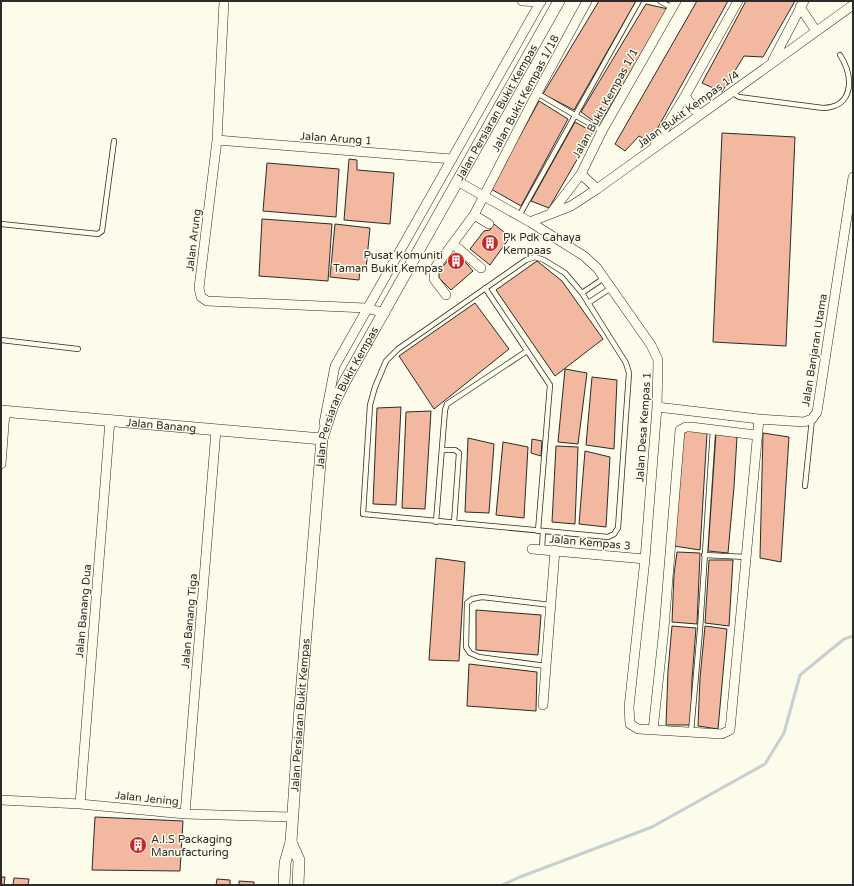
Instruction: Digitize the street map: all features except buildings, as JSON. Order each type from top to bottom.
[{"type":"street","name":"Jalan Arung","points":[[224,1],[217,140],[199,288],[201,297],[207,301],[366,308],[385,313]]},
{"type":"street","points":[[322,439],[326,405],[334,366],[541,2],[522,1]]},
{"type":"street","name":"Jalan Persiaran Bukit Kempas","points":[[284,885],[285,863],[291,842],[322,439],[339,393],[559,1]]},
{"type":"street","name":"Jalan Bukit Kempas 1/18","points":[[446,295],[434,279],[434,269],[474,215],[537,93],[587,1]]},
{"type":"street","points":[[652,150],[685,96],[738,1]]},
{"type":"street","name":"Jalan Bukit Kempas 1/1","points":[[551,213],[581,174],[602,131],[674,4]]},
{"type":"street","points":[[802,4],[816,31]]},
{"type":"street","points":[[772,62],[802,4]]},
{"type":"street","name":"Jalan Bukit Kempas 1/4","points":[[530,222],[571,206],[597,189],[853,5]]},
{"type":"street","points":[[685,96],[699,115]]},
{"type":"street","name":"Jalan Arung 1","points":[[217,140],[452,159]]},
{"type":"street","points":[[581,174],[597,189]]},
{"type":"street","name":"Jalan Banjaran Utama","points":[[657,407],[759,419],[804,422],[812,419],[817,412],[851,212],[853,177]]},
{"type":"street","name":"Jalan Desa Kempas 1","points":[[457,181],[530,222],[584,256],[597,268],[651,345],[658,360],[657,407],[645,558],[629,707],[630,724],[638,729],[653,730]]},
{"type":"street","points":[[474,215],[489,224]]},
{"type":"street","points":[[453,244],[480,268]]},
{"type":"street","points":[[1,464],[3,411]]},
{"type":"street","name":"Jalan Banang","points":[[3,411],[322,439]]},
{"type":"street","points":[[756,435],[686,427],[680,430],[664,628],[653,730],[722,734],[730,730],[747,557],[756,435],[759,419]]},
{"type":"street","name":"Jalan Banang Dua","points":[[80,804],[110,420]]},
{"type":"street","name":"Jalan Banang Tiga","points":[[185,814],[216,430]]},
{"type":"street","name":"Jalan Kempas 3","points":[[532,548],[645,558]]},
{"type":"street","points":[[543,705],[555,550]]},
{"type":"street","name":"Jalan Jening","points":[[1,800],[80,804],[185,814],[292,817]]},
{"type":"street","name":"Jalan Persiaran Bukit Kempas","points":[[291,842],[299,860],[298,885]]},
{"type":"lane","points":[[519,216],[575,114],[640,1]]},
{"type":"lane","points":[[660,1],[674,4]]},
{"type":"lane","points":[[732,93],[739,97],[823,108],[835,107],[846,102],[851,90],[852,74],[848,64],[840,55]]},
{"type":"lane","points":[[537,93],[602,131]]},
{"type":"lane","points":[[1,224],[98,234],[102,230],[114,141]]},
{"type":"lane","points":[[535,257],[544,260],[565,273],[582,293],[622,355],[629,373],[618,528],[614,534],[608,537],[363,514],[362,510],[370,405],[375,387],[390,355],[526,260],[535,257]]},
{"type":"lane","points":[[582,293],[604,278]]},
{"type":"lane","points":[[485,288],[550,385],[541,531],[542,549]]},
{"type":"lane","points":[[588,303],[611,288]]},
{"type":"lane","points":[[1,340],[78,349]]},
{"type":"lane","points":[[436,522],[445,410],[447,404],[527,351]]},
{"type":"lane","points":[[805,486],[812,419]]},
{"type":"lane","points":[[691,732],[700,630],[713,429]]},
{"type":"lane","points":[[442,450],[455,450],[459,453],[454,523]]},
{"type":"lane","points":[[704,556],[747,557]]},
{"type":"lane","points":[[546,666],[479,657],[470,653],[466,647],[468,603],[472,599],[482,597],[550,605]]},
{"type":"waterway","points":[[502,885],[652,827],[765,764],[784,733],[800,675],[844,639],[853,636]]},
{"type":"place","name":"Pk Pdk Cahaya Kempaas","points":[[490,243]]},
{"type":"place","name":"Pusat Komuniti Taman Bukit Kempas","points":[[456,261]]},
{"type":"place","name":"A.I.S Packaging Manufacturing","points":[[138,845]]}]
